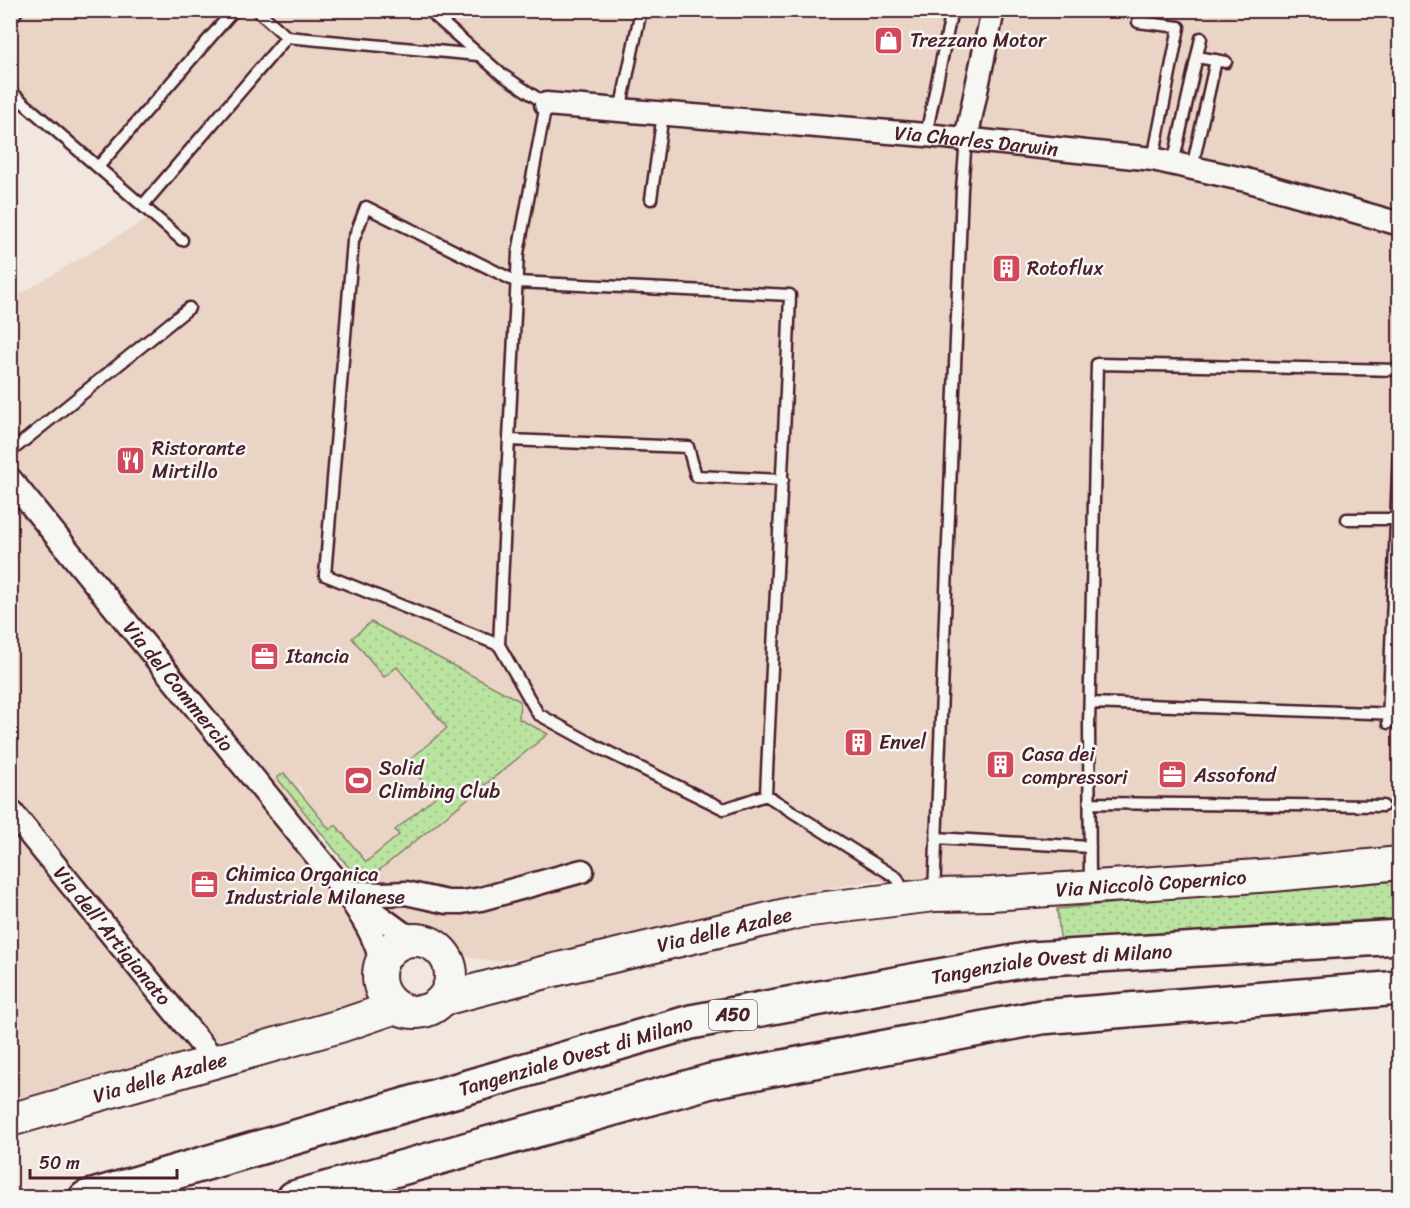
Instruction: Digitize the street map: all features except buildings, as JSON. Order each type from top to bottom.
[{"type":"highway","name":"Tangenziale Ovest di Milano","points":[[86,1197],[691,1022],[1031,959],[1400,937]]},
{"type":"highway","points":[[294,1197],[711,1081],[1041,1017],[1400,988]]},
{"type":"street","points":[[966,138],[993,10]]},
{"type":"street","name":"Via Charles Darwin","points":[[546,104],[966,138],[1173,164],[1246,180],[1400,224]]},
{"type":"street","name":"Via del Commercio","points":[[10,479],[346,892],[378,946],[387,987]]},
{"type":"street","name":"Via dell'Artigianato","points":[[10,810],[215,1061]]},
{"type":"street","name":"Via Niccolò Copernico","points":[[904,898],[1273,875],[1400,863]]},
{"type":"street","points":[[346,892],[406,893],[447,902],[462,902],[481,899],[582,871]]},
{"type":"street","name":"Via del Commercio","points":[[346,892],[402,933],[421,941]]},
{"type":"street","name":"Via delle Azalee","points":[[443,999],[802,911],[904,898]]},
{"type":"street","points":[[409,941],[421,941],[434,946],[447,961],[449,967],[451,978],[443,999],[424,1011],[415,1013],[405,1011],[387,987],[388,952],[409,941]]},
{"type":"street","name":"Via delle Azalee","points":[[449,967],[546,972]]},
{"type":"street","name":"Via delle Azalee","points":[[10,1120],[340,1026],[387,987]]},
{"type":"lane","points":[[10,19],[18,10]]},
{"type":"lane","points":[[98,166],[234,10]]},
{"type":"lane","points":[[257,10],[287,37],[479,55]]},
{"type":"lane","points":[[428,10],[501,74],[546,104],[518,253],[499,645],[538,714],[598,747],[724,809],[766,795]]},
{"type":"lane","points":[[620,111],[641,10]]},
{"type":"lane","points":[[926,135],[952,10]]},
{"type":"lane","points":[[1138,22],[1179,27],[1173,164]]},
{"type":"lane","points":[[143,205],[287,37]]},
{"type":"lane","points":[[1173,164],[1200,38]]},
{"type":"lane","points":[[1173,164],[1221,61],[1197,57]]},
{"type":"lane","points":[[10,91],[182,240]]},
{"type":"lane","points":[[651,199],[663,114]]},
{"type":"lane","points":[[934,895],[961,200],[966,138]]},
{"type":"lane","points":[[499,645],[325,574],[353,241],[366,207],[517,282],[790,295],[783,480],[766,795]]},
{"type":"lane","points":[[10,452],[189,308]]},
{"type":"lane","points":[[1090,887],[1090,704],[1099,519],[1097,364],[1400,370]]},
{"type":"lane","points":[[1090,704],[1392,717],[1400,422]]},
{"type":"lane","points":[[509,440],[688,447],[696,476],[783,480]]},
{"type":"lane","points":[[1347,519],[1398,519]]},
{"type":"lane","points":[[766,795],[897,878],[904,898]]},
{"type":"lane","points":[[1090,803],[1383,806]]},
{"type":"lane","points":[[936,838],[1090,847]]},
{"type":"shaded area","points":[[11,11],[1399,11],[1399,848],[1122,871],[899,886],[876,880],[794,894],[550,954],[495,961],[470,958],[423,928],[413,926],[381,910],[346,868],[293,775],[369,942],[380,985],[340,1026],[11,1120],[10,300],[147,219],[11,104]]},
{"type":"green space","points":[[371,622],[520,701],[519,719],[548,734],[362,884],[277,778],[284,773],[330,830],[336,825],[366,862],[399,835],[395,830],[435,797],[407,762],[447,728],[397,667],[384,677],[352,638]]},
{"type":"green space","points":[[1399,881],[1399,919],[1272,926],[1061,946],[1057,909]]},
{"type":"place","name":"Trezzano Motor","points":[[889,40]]},
{"type":"place","name":"Rotoflux","points":[[1006,268]]},
{"type":"place","name":"Ristorante Mirtillo","points":[[131,460]]},
{"type":"place","name":"Itancia","points":[[265,656]]},
{"type":"place","name":"Envel","points":[[858,742]]},
{"type":"place","name":"Casa dei compressori","points":[[1001,765]]},
{"type":"place","name":"Assofond","points":[[1173,775]]},
{"type":"place","name":"Solid Climbing Club","points":[[358,780]]},
{"type":"place","name":"Chimica Organica Industriale Milanese","points":[[205,885]]}]
